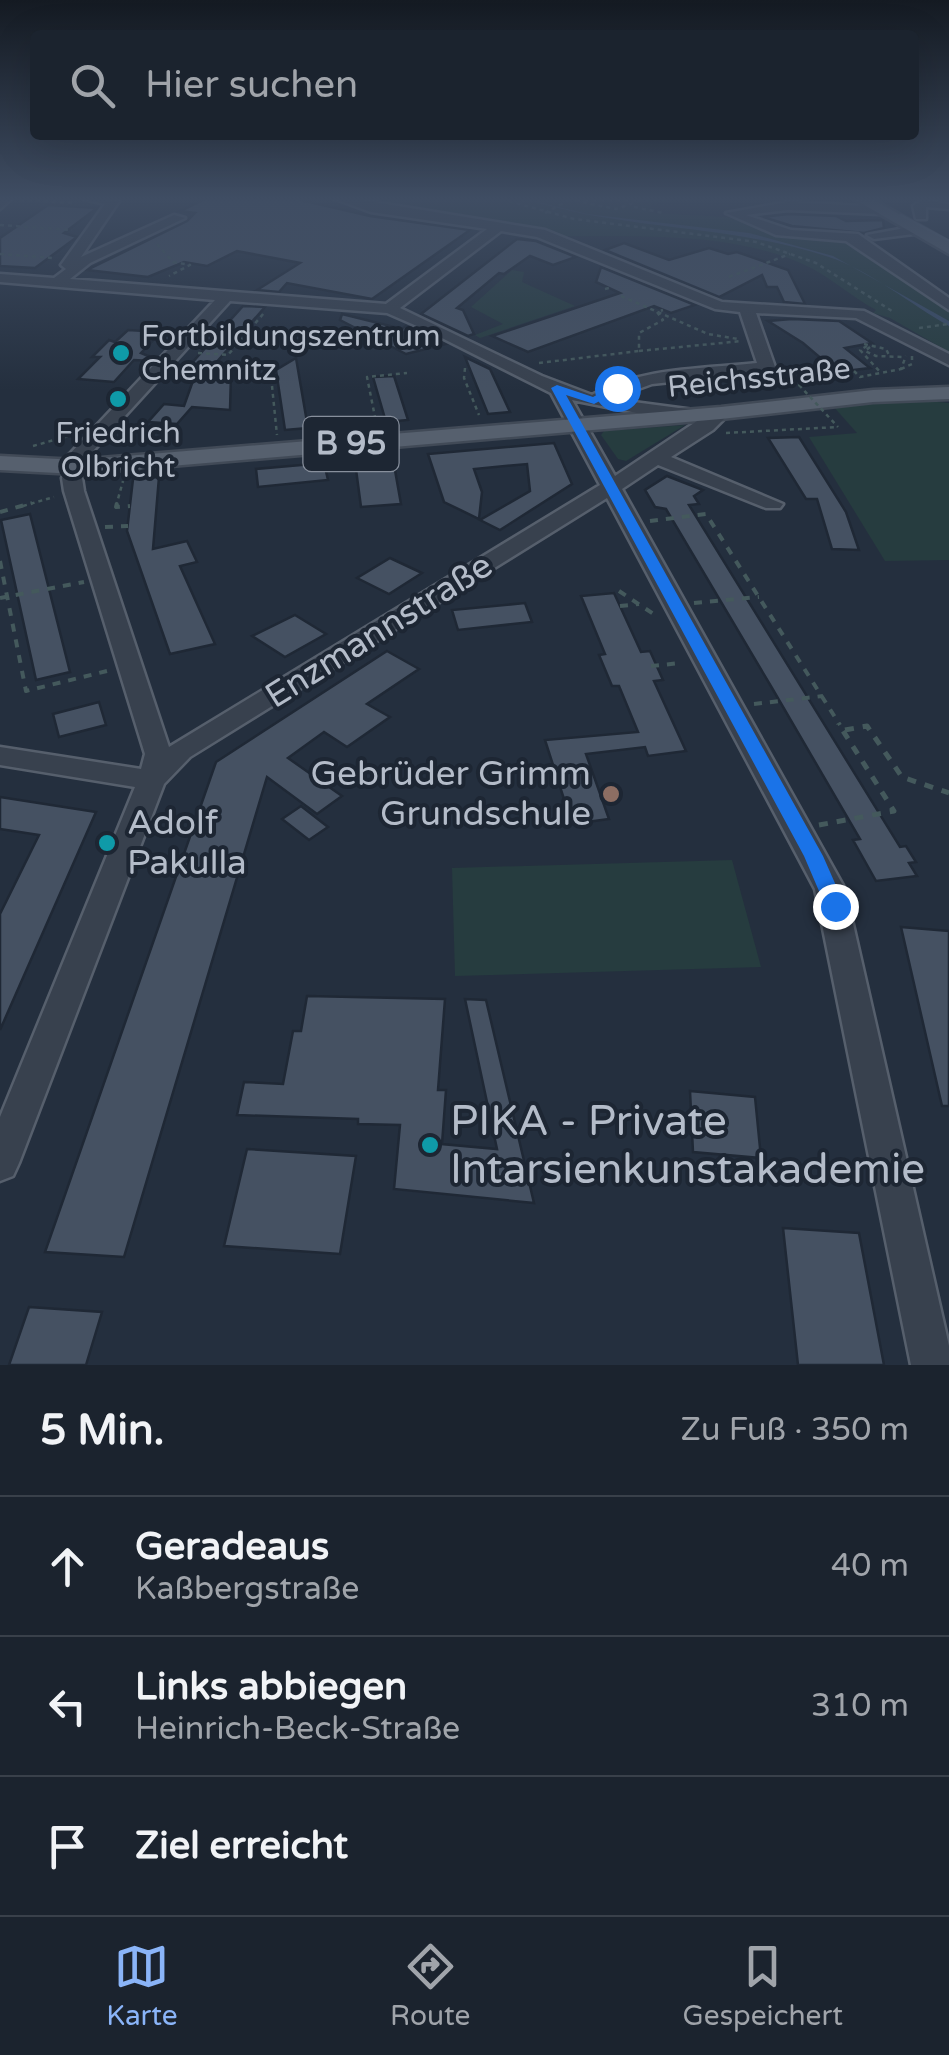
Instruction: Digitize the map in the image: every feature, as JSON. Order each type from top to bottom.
[{"type":"main road","name":"Reichsstraße","points":[[0,461],[126,462],[707,418],[949,390]]},
{"type":"street","points":[[52,282],[70,263]]},
{"type":"street","points":[[52,282],[81,263]]},
{"type":"street","points":[[388,309],[450,263]]},
{"type":"street","points":[[613,263],[696,298],[747,309],[845,312],[873,318],[949,360]]},
{"type":"street","points":[[616,264],[622,263]]},
{"type":"street","points":[[891,263],[949,305]]},
{"type":"street","points":[[0,278],[388,309],[446,331],[524,374],[594,401],[707,418]]},
{"type":"street","points":[[0,1163],[152,780],[158,754],[126,666],[72,478],[76,463],[102,428],[228,294]]},
{"type":"street","points":[[594,401],[617,388],[652,379],[767,367],[747,309]]},
{"type":"street","points":[[557,388],[630,523],[666,611],[731,707],[831,893],[932,1365]]},
{"type":"street","name":"Enzmannstraße","points":[[152,780],[181,751],[426,604],[656,458],[707,418]]},
{"type":"street","points":[[656,458],[773,504]]},
{"type":"street","points":[[0,756],[152,780]]},
{"type":"path","points":[[144,288],[190,265],[177,263]]},
{"type":"path","points":[[729,276],[765,263]]},
{"type":"path","points":[[817,263],[896,314],[897,330]]},
{"type":"path","points":[[524,374],[534,364],[553,358],[728,345],[746,340],[700,330],[621,296]]},
{"type":"path","points":[[174,351],[228,355],[277,298]]},
{"type":"path","points":[[637,303],[643,301]]},
{"type":"path","points":[[657,312],[663,310]]},
{"type":"path","points":[[639,351],[639,333],[663,320],[657,312]]},
{"type":"path","points":[[938,325],[949,324]]},
{"type":"path","points":[[700,330],[706,328]]},
{"type":"path","points":[[881,373],[860,350],[867,346],[886,349],[889,355]]},
{"type":"path","points":[[867,346],[865,351],[870,356]]},
{"type":"path","points":[[866,360],[870,356],[905,357],[901,369]]},
{"type":"path","points":[[854,371],[860,377],[912,364]]},
{"type":"path","points":[[767,367],[775,380],[799,386],[838,380]]},
{"type":"path","points":[[465,368],[464,378],[486,433]]},
{"type":"path","points":[[380,441],[367,377],[407,373]]},
{"type":"path","points":[[464,378],[473,377]]},
{"type":"path","points":[[368,385],[375,384]]},
{"type":"path","points":[[272,386],[278,450]]},
{"type":"path","points":[[707,418],[728,433],[838,427],[799,386]]},
{"type":"path","points":[[470,392],[479,391]]},
{"type":"path","points":[[272,392],[280,392]]},
{"type":"path","points":[[371,400],[380,399]]},
{"type":"path","points":[[274,408],[282,406]]},
{"type":"path","points":[[476,407],[485,406]]},
{"type":"path","points":[[374,415],[384,414]]},
{"type":"path","points":[[276,423],[284,422]]},
{"type":"path","points":[[26,448],[102,428]]},
{"type":"path","points":[[126,462],[116,506],[130,506]]},
{"type":"path","points":[[120,488],[132,488]]},
{"type":"path","points":[[0,512],[59,496]]},
{"type":"path","points":[[630,523],[706,514],[894,811],[819,824]]},
{"type":"path","points":[[0,561],[26,691],[126,666]]},
{"type":"path","points":[[0,598],[100,579]]},
{"type":"path","points":[[619,592],[639,604],[666,611],[759,597]]},
{"type":"path","points":[[620,606],[639,604]]},
{"type":"path","points":[[652,666],[681,662]]},
{"type":"path","points":[[731,707],[823,696]]},
{"type":"path","points":[[845,730],[867,726],[902,777],[949,793]]},
{"type":"green space","points":[[798,263],[879,263],[949,307],[949,352],[890,318],[873,313],[876,310]]},
{"type":"green space","points":[[512,270],[524,272],[522,282],[575,306],[480,338],[475,335],[503,324],[471,307]]},
{"type":"green space","points":[[918,400],[949,403],[949,560],[885,561],[809,437],[857,433],[833,406]]},
{"type":"green space","points":[[685,425],[626,461],[618,459],[601,435],[604,431]]},
{"type":"green space","points":[[732,860],[761,967],[455,976],[452,868]]},
{"type":"water","points":[[882,284],[949,321],[949,326],[934,317]]},
{"type":"building","points":[[0,263],[42,263],[35,268],[0,266]]},
{"type":"building","points":[[102,263],[182,263],[148,277],[87,270]]},
{"type":"building","points":[[300,263],[424,263],[372,299],[287,283],[279,292],[257,290]]},
{"type":"building","points":[[487,263],[520,263],[504,274],[499,273],[457,308],[463,310],[474,334],[468,336],[421,314]]},
{"type":"building","points":[[636,263],[767,263],[788,270],[805,304],[784,302],[777,287],[767,287],[762,275],[719,297]]},
{"type":"building","points":[[601,267],[695,305],[671,313],[654,306],[528,352],[492,336],[620,293],[596,282]]},
{"type":"building","points":[[243,306],[265,307],[208,372],[231,374],[230,410],[192,407],[177,424],[148,422],[164,404],[184,406],[195,375],[182,374]]},
{"type":"building","points":[[342,314],[402,329],[406,326],[446,344],[406,354],[340,320]]},
{"type":"building","points":[[768,321],[839,321],[872,343],[845,348],[870,368],[837,372],[803,343]]},
{"type":"building","name":"Fortbildungszentrum Chemnitz","points":[[128,330],[161,332],[141,353],[153,358],[152,361],[134,360],[114,382],[78,379],[100,357],[92,357],[109,340],[115,342]]},
{"type":"building","points":[[465,357],[490,369],[510,412],[488,414]]},
{"type":"building","points":[[296,358],[308,428],[285,430],[276,370]]},
{"type":"building","points":[[394,376],[408,420],[386,422],[373,377]]},
{"type":"building","points":[[799,437],[846,512],[859,550],[832,549],[817,499],[806,499],[768,438]]},
{"type":"building","points":[[554,443],[572,484],[500,530],[480,520],[530,491],[527,464],[474,469],[482,492],[479,519],[444,502],[428,454]]},
{"type":"building","points":[[393,459],[401,504],[361,507],[355,462]]},
{"type":"building","points":[[324,463],[328,480],[258,487],[256,469]]},
{"type":"building","points":[[667,476],[703,490],[694,496],[699,504],[689,505],[900,847],[906,846],[916,862],[909,863],[917,876],[876,881],[853,840],[860,839],[772,688],[666,509],[655,507],[645,490]]},
{"type":"building","points":[[159,477],[153,549],[187,541],[197,562],[180,566],[215,644],[170,654],[127,531],[133,479]]},
{"type":"building","points":[[30,514],[70,672],[36,680],[1,520]]},
{"type":"building","points":[[390,558],[422,573],[389,594],[357,578]]},
{"type":"building","points":[[614,593],[641,652],[650,651],[663,680],[654,681],[686,751],[648,756],[645,747],[586,754],[609,819],[572,824],[545,740],[638,732],[619,686],[612,686],[599,655],[605,654],[581,596]]},
{"type":"building","points":[[525,603],[532,622],[458,630],[452,610]]},
{"type":"building","points":[[295,615],[326,634],[285,657],[252,636]]},
{"type":"building","points":[[387,651],[419,669],[367,704],[390,717],[347,747],[324,732],[288,758],[342,796],[317,814],[267,777],[124,1257],[45,1252],[216,762]]},
{"type":"building","points":[[99,702],[106,725],[59,737],[53,714]]},
{"type":"building","points":[[0,797],[96,812],[0,1030],[0,914],[39,835],[0,829]]},
{"type":"building","points":[[301,806],[328,827],[309,840],[282,819]]},
{"type":"building","points":[[901,927],[949,931],[949,1106],[942,1106]]},
{"type":"building","points":[[307,996],[445,999],[438,1090],[446,1090],[442,1144],[497,1149],[465,999],[486,1000],[534,1203],[394,1189],[400,1125],[358,1124],[358,1119],[237,1115],[244,1082],[283,1084],[293,1031],[301,1031]]},
{"type":"building","points":[[690,1091],[755,1097],[761,1158],[693,1152]]},
{"type":"building","points":[[247,1149],[356,1156],[340,1254],[224,1246]]},
{"type":"building","points":[[783,1228],[859,1233],[884,1365],[798,1365]]},
{"type":"building","points":[[29,1307],[102,1312],[86,1365],[9,1365]]},
{"type":"place","name":"Fortbildungszentrum Chemnitz","points":[[121,353]]},
{"type":"place","name":"Friedrich Olbricht","points":[[118,399]]},
{"type":"place","name":"Gebrüder Grimm Grundschule","points":[[611,794]]},
{"type":"place","name":"Adolf Pakulla","points":[[107,843]]},
{"type":"place","name":"PIKA - Private Intarsienkunstakademie","points":[[430,1145]]},
{"type":"route","points":[[617,388],[594,401],[557,388],[814,856],[835,906]]}]
